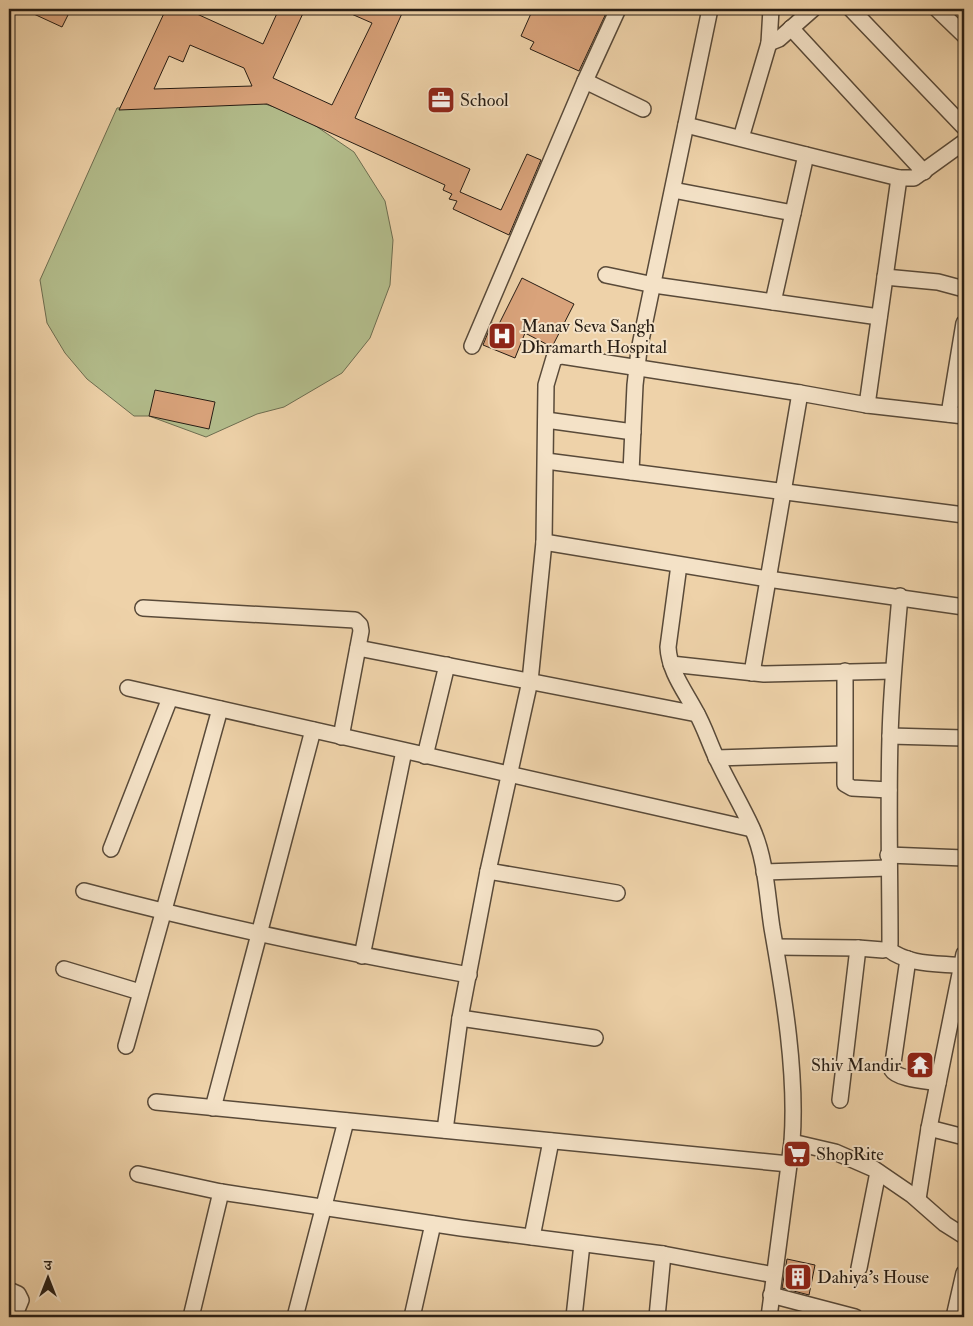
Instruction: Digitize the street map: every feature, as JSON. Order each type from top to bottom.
[{"type":"street","points":[[472,346],[618,9]]},
{"type":"street","points":[[631,472],[636,368],[710,9]]},
{"type":"street","points":[[741,138],[768,43],[772,9]]},
{"type":"street","points":[[768,43],[779,39],[812,9]]},
{"type":"street","points":[[851,9],[964,127]]},
{"type":"street","points":[[937,9],[964,35]]},
{"type":"street","points":[[791,28],[924,172]]},
{"type":"street","points":[[586,81],[643,109]]},
{"type":"street","points":[[686,125],[899,178],[914,178],[962,148]]},
{"type":"street","points":[[772,302],[806,155]]},
{"type":"street","points":[[867,405],[899,178]]},
{"type":"street","points":[[673,190],[793,214]]},
{"type":"street","points":[[606,275],[654,285],[879,317]]},
{"type":"street","points":[[885,277],[938,282],[964,289]]},
{"type":"street","points":[[445,1130],[460,1018],[488,871],[530,681],[544,542],[546,385],[552,361],[557,356],[867,405],[957,415],[964,323]]},
{"type":"street","points":[[752,673],[800,393]]},
{"type":"street","points":[[546,420],[633,432]]},
{"type":"street","points":[[546,461],[784,490],[964,515]]},
{"type":"street","points":[[544,542],[768,579],[900,596],[964,607]]},
{"type":"street","points":[[679,565],[668,647],[671,664],[752,830],[764,872],[776,947],[794,1100],[792,1142],[769,1317]]},
{"type":"street","points":[[888,948],[890,944],[888,862],[890,736],[893,672],[900,596]]},
{"type":"street","points":[[143,608],[355,620],[360,626],[361,631],[341,737]]},
{"type":"street","points":[[358,648],[697,714]]},
{"type":"street","points":[[671,664],[752,673],[893,672]]},
{"type":"street","points":[[425,756],[447,665]]},
{"type":"street","points":[[846,671],[844,778],[847,786],[852,788],[889,790]]},
{"type":"street","points":[[128,688],[752,830]]},
{"type":"street","points":[[111,849],[170,698]]},
{"type":"street","points":[[126,1046],[220,709]]},
{"type":"street","points":[[213,1108],[313,730]]},
{"type":"street","points":[[890,736],[964,738]]},
{"type":"street","points":[[362,956],[404,751]]},
{"type":"street","points":[[716,758],[844,754]]},
{"type":"street","points":[[764,872],[964,858]]},
{"type":"street","points":[[488,871],[617,893]]},
{"type":"street","points":[[84,891],[162,912],[362,956],[469,975]]},
{"type":"street","points":[[776,947],[883,950],[888,948]]},
{"type":"street","points":[[840,1100],[858,948]]},
{"type":"street","points":[[888,948],[897,955],[928,963],[964,962],[929,1128],[918,1199]]},
{"type":"street","points":[[908,959],[892,1070],[894,1074],[900,1076],[938,1083]]},
{"type":"street","points":[[64,969],[140,992]]},
{"type":"street","points":[[460,1018],[594,1038]]},
{"type":"street","points":[[156,1102],[789,1164]]},
{"type":"street","points":[[295,1317],[346,1121]]},
{"type":"street","points":[[929,1128],[964,1137]]},
{"type":"street","points":[[532,1237],[551,1141]]},
{"type":"street","points":[[792,1142],[834,1152],[878,1172],[918,1199],[945,1224],[964,1236]]},
{"type":"street","points":[[859,1268],[878,1172]]},
{"type":"street","points":[[138,1174],[221,1192],[433,1224],[663,1254],[774,1276]]},
{"type":"street","points":[[191,1317],[221,1192]]},
{"type":"street","points":[[412,1317],[433,1224]]},
{"type":"street","points":[[574,1317],[582,1244]]},
{"type":"street","points":[[659,1317],[663,1254]]},
{"type":"street","points":[[954,1317],[964,1273]]},
{"type":"street","points":[[9,1290],[20,1296],[21,1300],[14,1317]]},
{"type":"street","points":[[771,1295],[855,1317]]},
{"type":"green space","points":[[259,102],[301,116],[354,152],[385,201],[393,240],[390,285],[370,338],[342,373],[284,407],[257,414],[206,437],[149,416],[134,416],[87,379],[65,353],[47,323],[40,280],[117,108]]},
{"type":"building","points":[[23,9],[71,9],[62,27]]},
{"type":"building","points":[[166,9],[186,9],[263,44],[279,9],[305,9],[273,78],[332,105],[372,23],[340,9],[404,9],[355,118],[470,169],[460,192],[501,210],[527,154],[541,160],[509,235],[453,209],[457,201],[449,199],[452,194],[443,190],[445,185],[267,104],[119,110]],"holes":[[[190,45],[244,68],[252,86],[154,89],[169,56],[183,62]]]},
{"type":"building","points":[[533,9],[608,9],[579,71],[530,49],[534,42],[521,36]]},
{"type":"building","points":[[522,278],[574,304],[552,347],[525,333],[515,358],[483,345],[492,323],[498,326]]},
{"type":"building","points":[[155,390],[215,402],[209,429],[149,416]]},
{"type":"building","name":"Dahiya's House","points":[[787,1259],[815,1265],[809,1295],[782,1288]]},
{"type":"place","name":"School","points":[[441,100]]},
{"type":"place","name":"Manav Seva Sangh Dhramarth Hospital","points":[[502,336]]},
{"type":"place","name":"Shiv Mandir","points":[[920,1065]]},
{"type":"place","name":"ShopRite","points":[[797,1154]]},
{"type":"place","name":"Dahiya's House","points":[[798,1277]]}]
